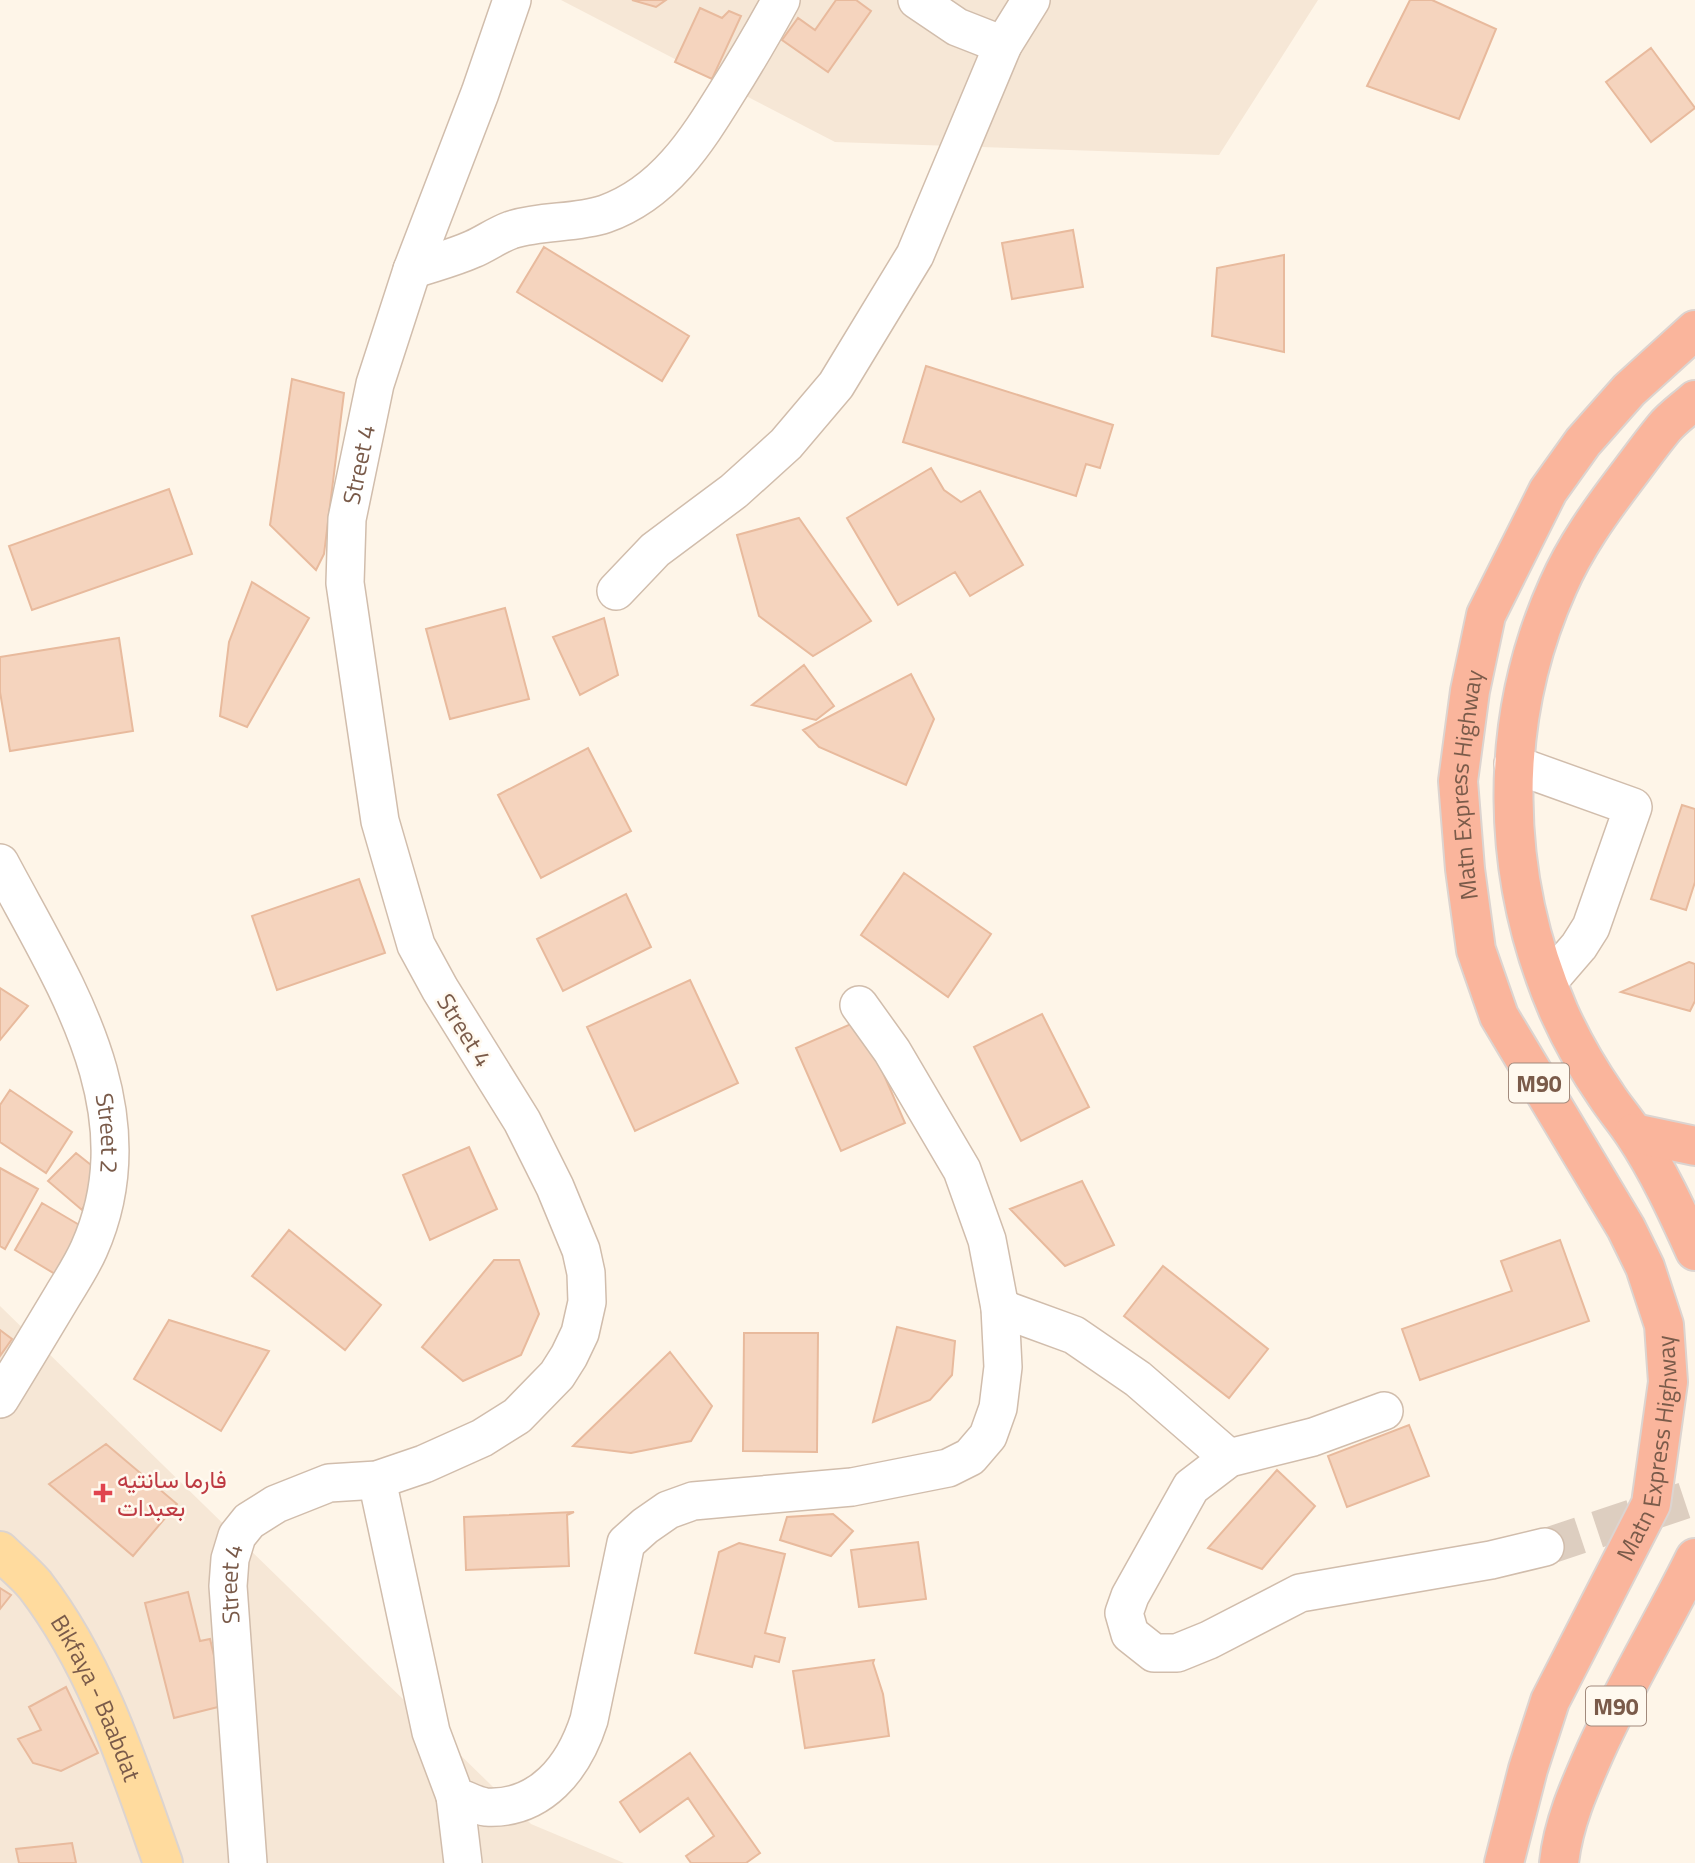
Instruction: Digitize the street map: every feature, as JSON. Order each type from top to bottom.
[{"type":"highway","name":"Matn Express Highway","points":[[1504,1863],[1528,1769],[1550,1701],[1651,1504],[1668,1382],[1664,1325],[1645,1267],[1626,1228],[1499,1016],[1476,950],[1465,869],[1458,781],[1469,691],[1486,615],[1548,491],[1583,442],[1620,400],[1695,330]]},
{"type":"highway","name":"Matn Express Highway","points":[[1695,400],[1665,426],[1603,508],[1581,541],[1558,586],[1532,661],[1518,725],[1512,801],[1515,842],[1531,933],[1559,1012],[1606,1096],[1634,1133],[1656,1170],[1695,1251]]},
{"type":"highway","points":[[1634,1133],[1695,1146]]},
{"type":"highway","name":"M90","points":[[1559,1863],[1568,1816],[1581,1784],[1620,1697],[1695,1558]]},
{"type":"main road","name":"Bikfaya - Baabdat","points":[[0,1552],[33,1583],[64,1627],[90,1675],[125,1755],[163,1863]]},
{"type":"street","name":"Street 4","points":[[247,1863],[228,1586],[230,1559],[237,1536],[249,1521],[276,1504],[329,1483],[377,1480],[424,1464],[482,1438],[517,1416],[549,1384],[569,1356],[580,1333],[587,1302],[586,1273],[581,1250],[555,1187],[522,1121],[440,989],[416,945],[380,821],[345,583],[347,519],[375,384],[412,270],[480,93],[512,0]]},
{"type":"street","points":[[412,270],[471,250],[509,231],[546,222],[588,219],[607,213],[646,192],[666,176],[701,135],[780,0]]},
{"type":"street","points":[[917,0],[957,27],[1003,45]]},
{"type":"street","points":[[616,591],[655,551],[734,491],[786,444],[836,385],[915,255],[1003,45],[1031,0]]},
{"type":"street","points":[[1513,764],[1633,807],[1591,927],[1579,946],[1548,982]]},
{"type":"street","name":"Street 2","points":[[0,863],[60,972],[85,1030],[104,1090],[111,1131],[111,1172],[103,1212],[89,1250],[0,1399]]},
{"type":"street","points":[[455,1796],[485,1807],[524,1801],[548,1786],[569,1765],[582,1743],[590,1720],[626,1543],[668,1510],[693,1501],[852,1486],[948,1468],[970,1457],[988,1436],[999,1408],[1003,1367],[1000,1308],[987,1240],[962,1170],[892,1051],[859,1005]]},
{"type":"street","points":[[1000,1308],[1074,1335],[1138,1379],[1229,1458]]},
{"type":"street","points":[[1384,1411],[1313,1437],[1229,1458],[1191,1488],[1130,1596],[1124,1613],[1130,1634],[1154,1653],[1177,1653],[1300,1593],[1491,1560],[1545,1547]]},
{"type":"street","points":[[377,1480],[431,1732],[455,1796],[463,1863]]},
{"type":"shaded area","points":[[561,0],[1318,0],[1219,155],[835,142]]},
{"type":"shaded area","points":[[0,1306],[531,1824],[624,1863],[0,1863]]},
{"type":"building","points":[[632,0],[666,0],[656,7]]},
{"type":"building","points":[[836,0],[856,0],[871,11],[828,72],[782,40],[798,18],[815,30]]},
{"type":"building","points":[[1410,0],[1432,0],[1496,29],[1459,119],[1367,86]]},
{"type":"building","points":[[700,8],[722,18],[729,11],[741,16],[712,79],[675,62]]},
{"type":"building","points":[[1651,48],[1695,108],[1651,142],[1606,82]]},
{"type":"building","points":[[1073,230],[1083,287],[1012,299],[1002,243]]},
{"type":"building","points":[[544,247],[689,336],[662,381],[517,292]]},
{"type":"building","points":[[1284,255],[1284,352],[1212,336],[1217,268]]},
{"type":"building","points":[[926,366],[1113,425],[1100,468],[1086,464],[1076,496],[903,442]]},
{"type":"building","points":[[292,379],[344,393],[324,554],[316,570],[270,525]]},
{"type":"building","points":[[931,468],[944,490],[961,502],[980,491],[1023,565],[970,596],[955,572],[898,605],[847,518]]},
{"type":"building","points":[[169,489],[192,554],[32,610],[9,546]]},
{"type":"building","points":[[799,518],[871,621],[813,656],[759,616],[737,535]]},
{"type":"building","points":[[252,582],[309,618],[247,727],[220,716],[229,642]]},
{"type":"building","points":[[505,608],[529,699],[450,719],[426,629]]},
{"type":"building","points":[[604,618],[618,675],[580,695],[553,637]]},
{"type":"building","points":[[119,638],[133,731],[10,751],[0,692],[0,657]]},
{"type":"building","points":[[804,665],[834,706],[816,720],[752,705]]},
{"type":"building","points":[[911,674],[934,719],[906,785],[819,747],[803,730]]},
{"type":"building","points":[[588,748],[631,831],[541,878],[498,795]]},
{"type":"building","points":[[1682,805],[1695,809],[1695,882],[1686,910],[1651,899]]},
{"type":"building","points":[[904,873],[991,934],[948,997],[861,935]]},
{"type":"building","points":[[359,879],[385,953],[277,990],[252,916]]},
{"type":"building","points":[[626,894],[651,947],[563,991],[537,939]]},
{"type":"building","points":[[1689,962],[1695,964],[1695,1001],[1690,1011],[1621,992]]},
{"type":"building","points":[[690,980],[738,1083],[635,1131],[587,1027]]},
{"type":"building","points":[[0,988],[28,1006],[0,1040]]},
{"type":"building","points":[[1042,1014],[1089,1107],[1021,1141],[974,1047]]},
{"type":"building","points":[[860,1020],[905,1123],[841,1151],[796,1048]]},
{"type":"building","points":[[10,1090],[72,1132],[46,1173],[0,1142],[0,1105]]},
{"type":"building","points":[[469,1147],[497,1209],[430,1240],[403,1175]]},
{"type":"building","points":[[76,1153],[101,1173],[82,1210],[48,1181]]},
{"type":"building","points":[[0,1168],[38,1189],[5,1249],[0,1246]]},
{"type":"building","points":[[1082,1181],[1114,1245],[1065,1266],[1010,1209]]},
{"type":"building","points":[[42,1203],[93,1233],[65,1280],[15,1250]]},
{"type":"building","points":[[289,1230],[381,1305],[345,1350],[252,1276]]},
{"type":"building","points":[[1560,1240],[1589,1321],[1420,1380],[1402,1329],[1512,1291],[1501,1261]]},
{"type":"building","points":[[494,1260],[519,1260],[539,1314],[521,1355],[463,1381],[422,1347]]},
{"type":"building","points":[[1163,1266],[1268,1349],[1229,1398],[1124,1316]]},
{"type":"building","points":[[169,1320],[269,1351],[221,1431],[134,1379]]},
{"type":"building","points":[[897,1327],[955,1341],[952,1375],[930,1400],[873,1422]]},
{"type":"building","points":[[0,1330],[12,1339],[0,1356]]},
{"type":"building","points":[[744,1333],[818,1333],[817,1452],[743,1451]]},
{"type":"building","points":[[670,1352],[712,1406],[691,1441],[631,1453],[573,1446]]},
{"type":"building","points":[[1409,1425],[1429,1476],[1347,1507],[1328,1456]]},
{"type":"building","points":[[106,1444],[177,1504],[133,1556],[49,1484]]},
{"type":"building","points":[[1277,1470],[1315,1506],[1262,1569],[1208,1548]]},
{"type":"building","points":[[574,1512],[567,1515],[569,1566],[466,1570],[464,1517]]},
{"type":"building","points":[[833,1514],[853,1531],[831,1556],[780,1540],[787,1517]]},
{"type":"building","points":[[918,1542],[926,1599],[859,1607],[851,1550]]},
{"type":"building","points":[[739,1543],[785,1554],[765,1633],[785,1638],[779,1662],[755,1656],[752,1667],[695,1653],[719,1552]]},
{"type":"building","points":[[0,1588],[11,1595],[0,1609]]},
{"type":"building","points":[[188,1592],[200,1641],[210,1639],[226,1705],[174,1718],[145,1603]]},
{"type":"building","points":[[874,1660],[883,1694],[889,1736],[805,1748],[793,1671]]},
{"type":"building","points":[[66,1687],[98,1753],[61,1771],[33,1763],[18,1739],[41,1730],[29,1707]]},
{"type":"building","points":[[690,1753],[760,1853],[746,1863],[691,1863],[686,1856],[714,1836],[688,1798],[640,1832],[620,1802]]},
{"type":"building","points":[[72,1843],[76,1863],[19,1863],[16,1849]]},
{"type":"tunnel","points":[[1545,1547],[1695,1497]]},
{"type":"place","name":"فارما سانتيه بعبدات","points":[[103,1493]]}]
